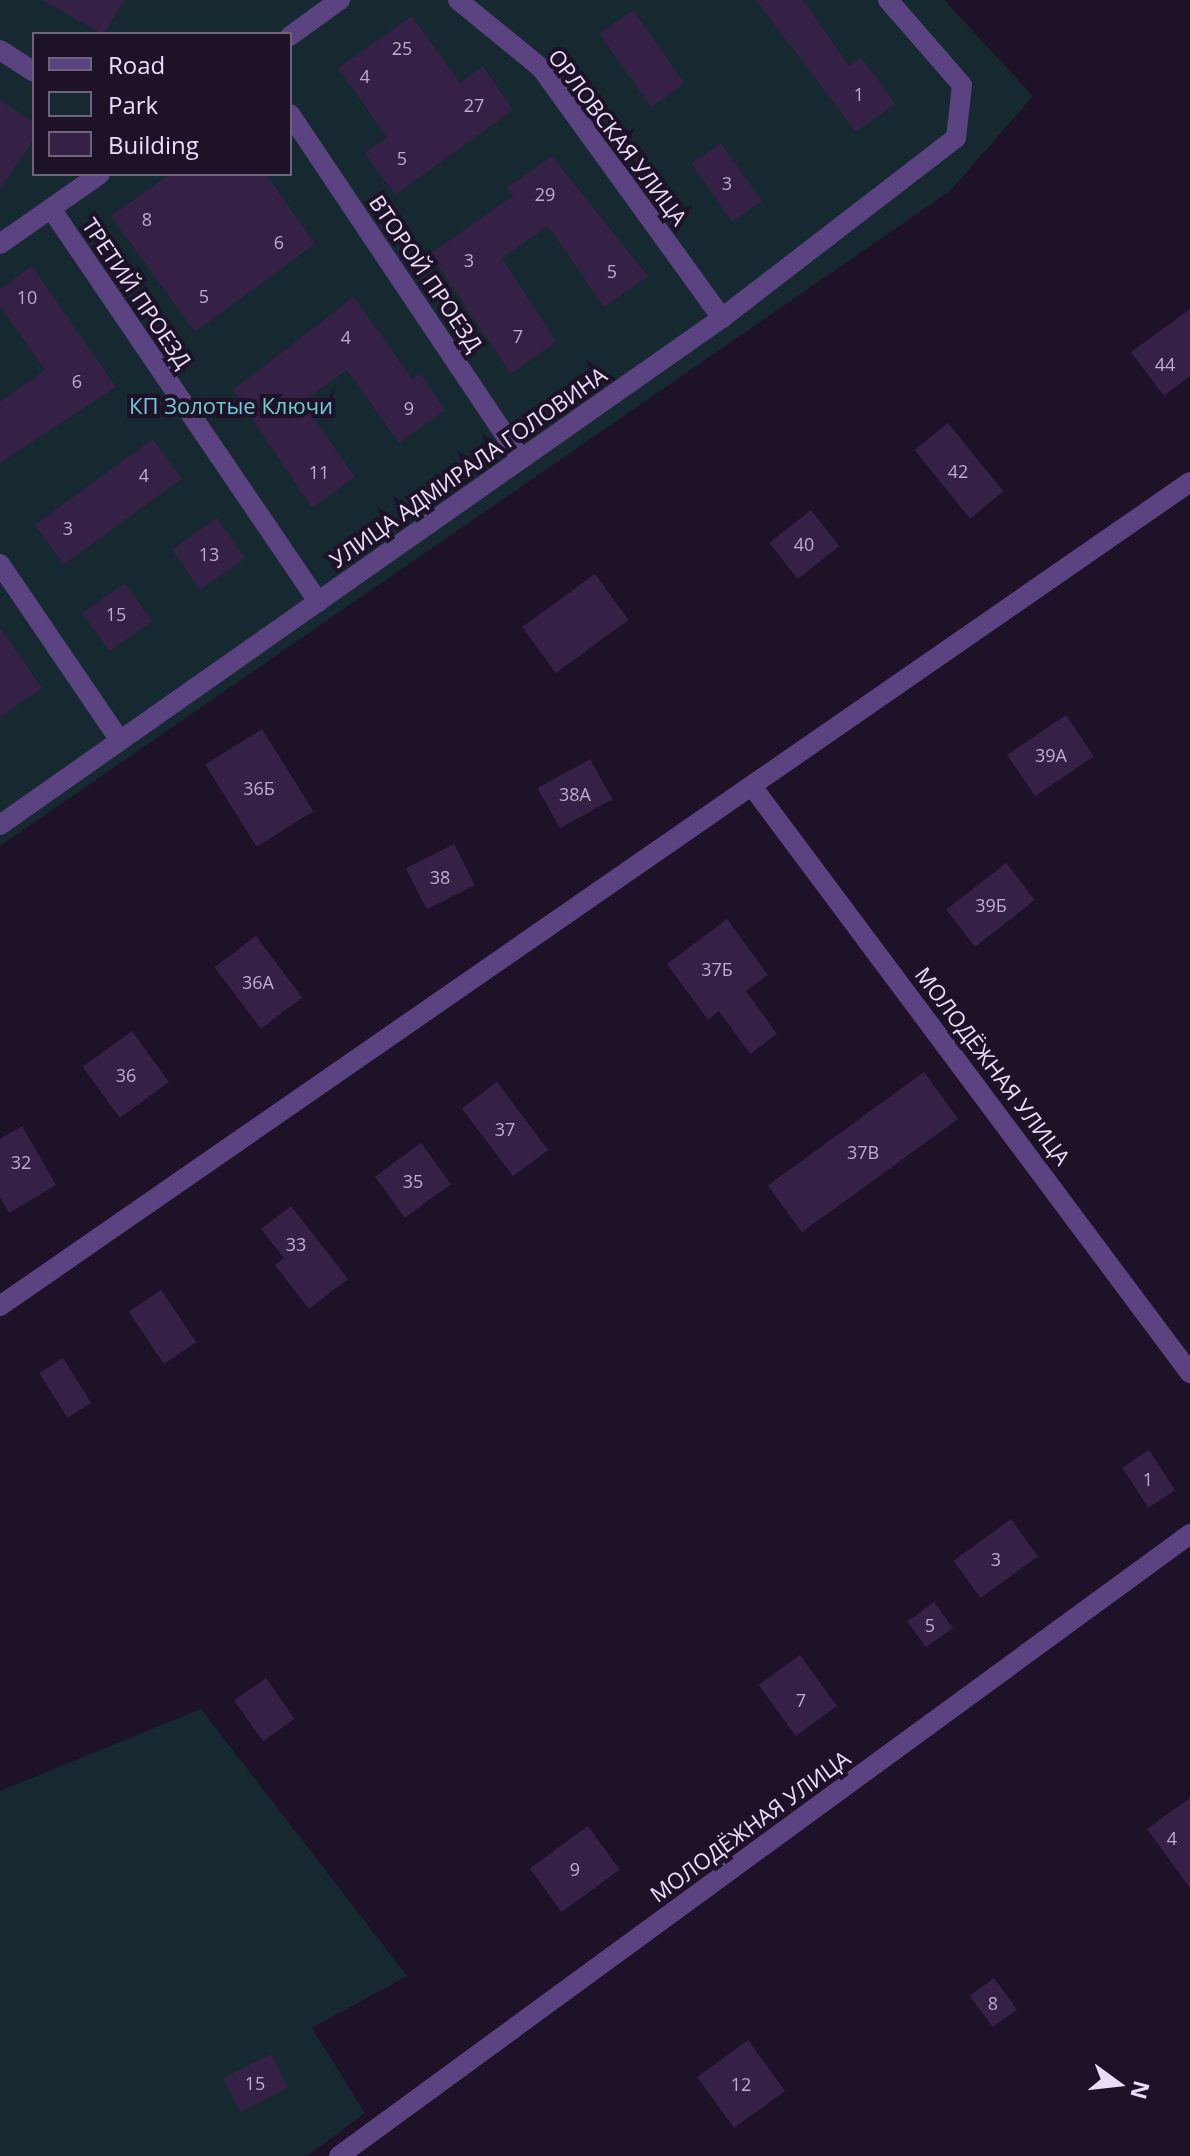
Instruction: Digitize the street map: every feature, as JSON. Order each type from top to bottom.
[{"type":"street","points":[[292,35],[340,0]]},
{"type":"street","name":"ОРЛОВСКАЯ УЛИЦА","points":[[458,0],[541,68],[722,318]]},
{"type":"street","name":"УЛИЦА АДМИРАЛА ГОЛОВИНА","points":[[0,825],[722,318],[956,138],[962,85],[888,0]]},
{"type":"street","points":[[0,50],[32,71]]},
{"type":"street","name":"ВТОРОЙ ПРОЕЗД","points":[[292,117],[521,459]]},
{"type":"street","points":[[0,244],[97,176]]},
{"type":"street","name":"ТРЕТИЙ ПРОЕЗД","points":[[52,210],[318,602]]},
{"type":"street","points":[[0,1306],[754,789],[1190,482]]},
{"type":"street","points":[[0,564],[119,739]]},
{"type":"street","name":"МОЛОДЁЖНАЯ УЛИЦА","points":[[754,789],[1190,1373]]},
{"type":"street","name":"МОЛОДЁЖНАЯ УЛИЦА","points":[[339,2156],[1190,1534]]},
{"type":"green space","name":"КП Золотые Ключи","points":[[0,0],[944,0],[1033,96],[950,191],[0,846]]},
{"type":"green space","points":[[201,1709],[407,1976],[312,2028],[365,2113],[307,2156],[0,2156],[0,1791]]},
{"type":"building","points":[[42,0],[125,0],[104,32]]},
{"type":"building","points":[[756,0],[803,0],[849,66],[861,57],[895,104],[856,132]]},
{"type":"building","points":[[633,10],[685,84],[651,107],[599,34]]},
{"type":"building","points":[[412,16],[460,83],[483,66],[513,110],[395,195],[365,153],[387,137],[338,68]]},
{"type":"building","points":[[0,100],[32,121],[32,142],[0,189]]},
{"type":"building","points":[[721,143],[762,201],[732,222],[692,164]]},
{"type":"building","points":[[552,156],[648,276],[604,307],[548,226],[502,258],[556,342],[511,374],[430,254],[513,196],[507,188]]},
{"type":"building","points":[[167,176],[267,176],[315,244],[195,332],[111,216]]},
{"type":"building","points":[[32,266],[116,387],[0,463],[0,402],[45,370],[0,306],[0,289]]},
{"type":"building","points":[[354,297],[412,379],[420,373],[445,410],[399,443],[347,370],[302,402],[355,477],[312,508],[233,390]]},
{"type":"building","points":[[1190,309],[1190,376],[1164,396],[1131,352]]},
{"type":"building","points":[[948,423],[1003,491],[970,518],[915,450]]},
{"type":"building","points":[[153,439],[182,479],[64,564],[35,525]]},
{"type":"building","points":[[811,510],[839,546],[798,579],[769,543]]},
{"type":"building","points":[[217,518],[245,558],[200,590],[172,550]]},
{"type":"building","points":[[595,574],[629,620],[556,673],[522,627]]},
{"type":"building","points":[[125,583],[152,622],[109,651],[82,613]]},
{"type":"building","points":[[0,628],[42,688],[0,717]]},
{"type":"building","points":[[1066,715],[1094,756],[1035,796],[1007,755]]},
{"type":"building","points":[[262,729],[313,811],[257,847],[205,765]]},
{"type":"building","points":[[590,759],[612,799],[560,828],[538,788]]},
{"type":"building","points":[[454,844],[475,885],[427,910],[406,869]]},
{"type":"building","points":[[1006,863],[1035,900],[975,947],[946,910]]},
{"type":"building","points":[[727,919],[768,975],[746,991],[777,1034],[750,1054],[719,1011],[708,1020],[667,964]]},
{"type":"building","points":[[256,936],[302,997],[261,1029],[214,967]]},
{"type":"building","points":[[132,1031],[169,1082],[120,1118],[83,1067]]},
{"type":"building","points":[[924,1072],[958,1119],[802,1232],[768,1185]]},
{"type":"building","points":[[497,1082],[548,1150],[513,1176],[462,1108]]},
{"type":"building","points":[[22,1126],[56,1185],[9,1213],[0,1197],[0,1139]]},
{"type":"building","points":[[421,1143],[451,1184],[405,1218],[375,1177]]},
{"type":"building","points":[[291,1206],[348,1279],[309,1309],[275,1265],[284,1258],[261,1229]]},
{"type":"building","points":[[161,1290],[196,1342],[164,1364],[129,1312]]},
{"type":"building","points":[[63,1358],[91,1403],[67,1418],[39,1373]]},
{"type":"building","points":[[1149,1450],[1175,1490],[1148,1508],[1122,1467]]},
{"type":"building","points":[[1011,1519],[1038,1556],[981,1598],[954,1561]]},
{"type":"building","points":[[934,1602],[953,1628],[926,1647],[907,1621]]},
{"type":"building","points":[[800,1655],[837,1706],[796,1736],[759,1685]]},
{"type":"building","points":[[266,1678],[295,1719],[263,1741],[234,1700]]},
{"type":"building","points":[[1190,1798],[1190,1888],[1147,1829]]},
{"type":"building","points":[[588,1826],[620,1870],[561,1912],[530,1868]]},
{"type":"building","points":[[994,1978],[1017,2010],[993,2027],[970,1996]]},
{"type":"building","points":[[748,2040],[785,2091],[734,2128],[697,2077]]},
{"type":"building","points":[[271,2054],[288,2088],[240,2112],[223,2079]]}]
